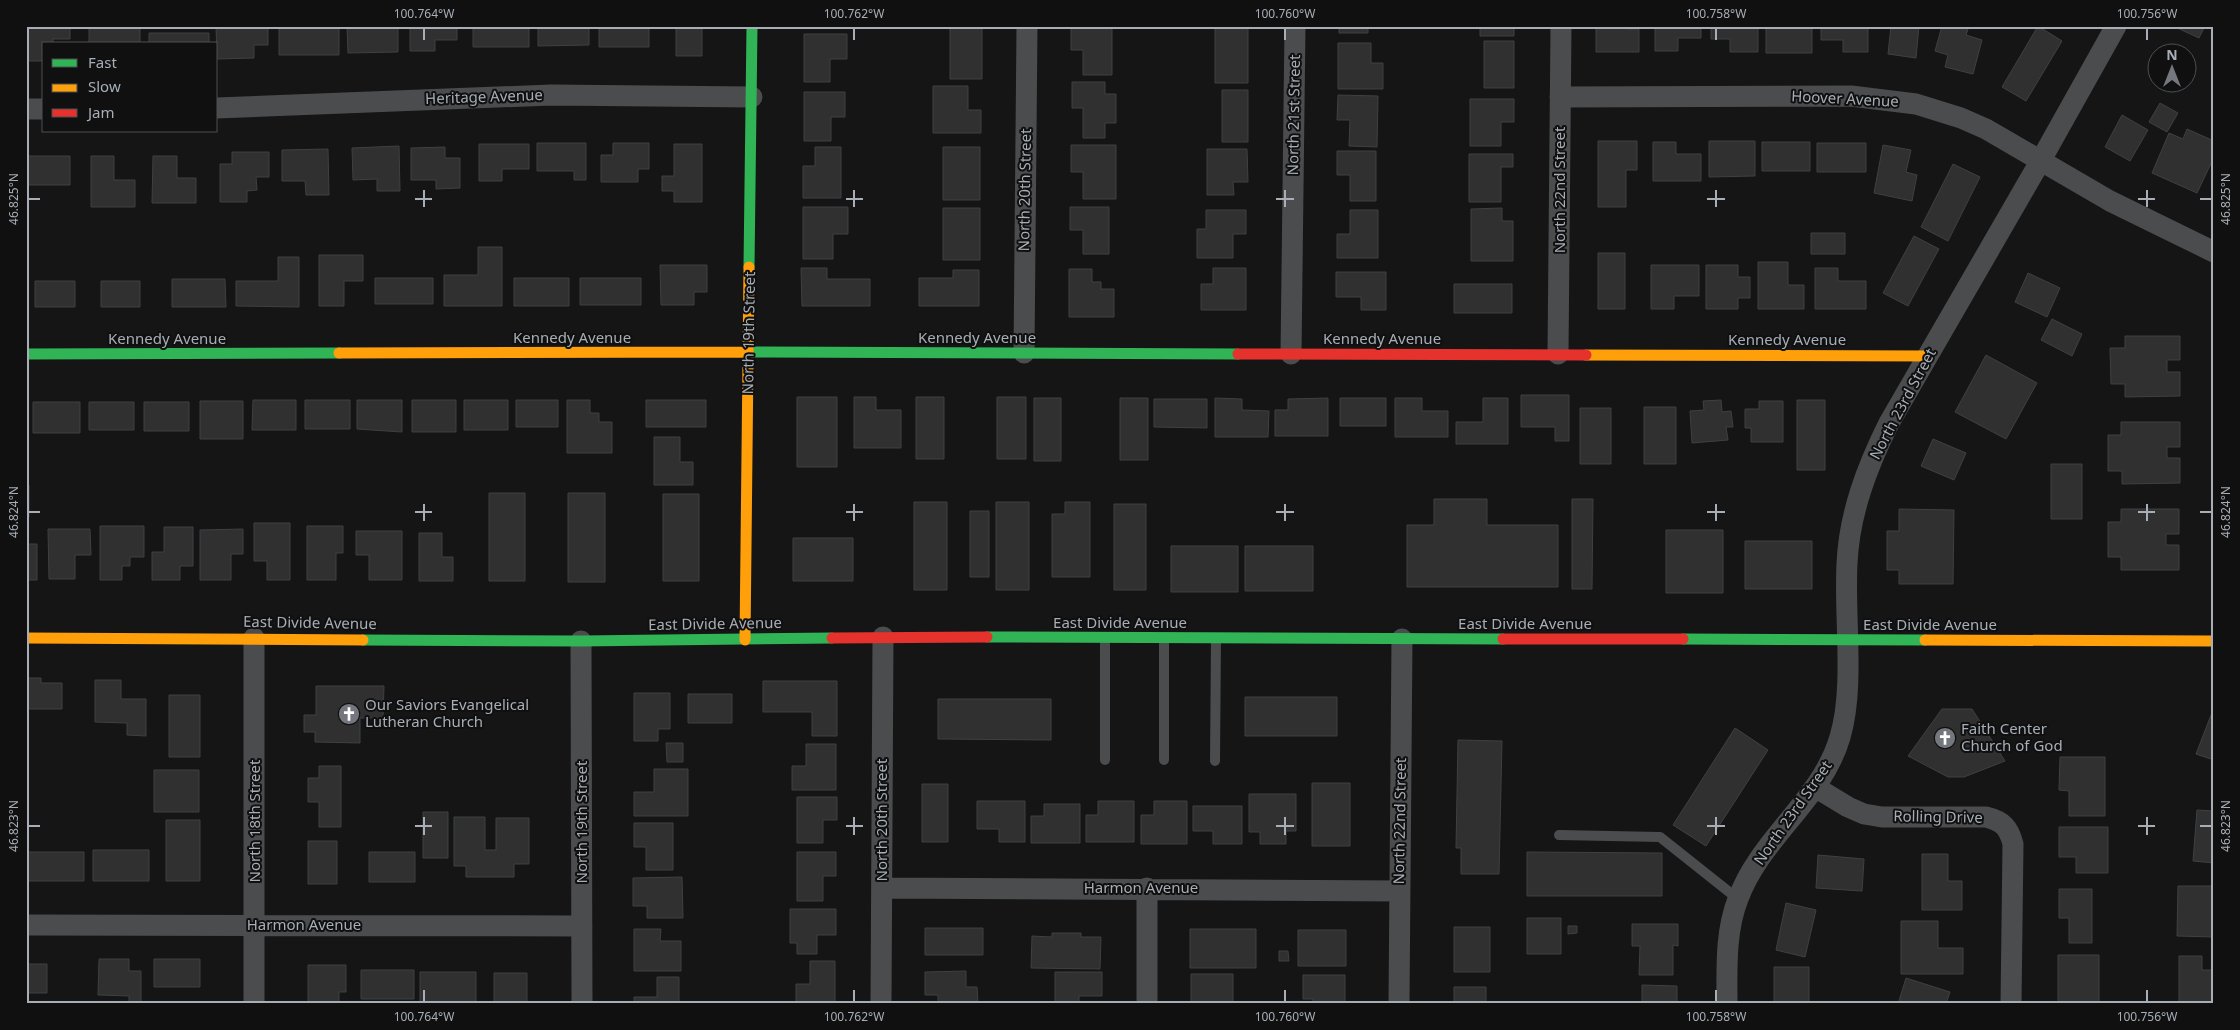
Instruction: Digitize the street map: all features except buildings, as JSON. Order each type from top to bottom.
[{"type":"street","name":"North 19th Street","points":[[746,640],[752,26]]},
{"type":"street","name":"North 20th Street","points":[[1024,353],[1027,26]]},
{"type":"street","name":"North 21st Street","points":[[1291,354],[1295,26]]},
{"type":"street","name":"North 22nd Street","points":[[1558,354],[1561,26]]},
{"type":"street","name":"North 23rd Street","points":[[1726,1004],[1728,948],[1738,899],[1763,854],[1815,787],[1833,756],[1844,719],[1846,701],[1847,562],[1853,518],[1874,455],[1889,423],[2116,26]]},
{"type":"street","name":"Heritage Avenue","points":[[218,108],[551,95],[752,97]]},
{"type":"street","name":"Hoover Avenue","points":[[1560,97],[1851,96],[1894,100],[1938,110],[1986,129],[2110,201],[2214,252]]},
{"type":"street","points":[[26,109],[42,109]]},
{"type":"street","name":"Kennedy Avenue","points":[[26,354],[749,352],[1928,356]]},
{"type":"street","name":"North 20th Street","points":[[881,1004],[883,637]]},
{"type":"street","name":"East Divide Avenue","points":[[26,638],[581,641],[883,637],[2214,641]]},
{"type":"street","name":"North 18th Street","points":[[254,638],[254,1004]]},
{"type":"street","name":"North 22nd Street","points":[[1399,1004],[1402,639]]},
{"type":"street","name":"North 19th Street","points":[[581,641],[582,1004]]},
{"type":"street","name":"Rolling Drive","points":[[1815,787],[1848,807],[1864,814],[1882,817],[1986,817],[1996,819],[2005,825],[2010,833],[2013,844],[2011,1004]]},
{"type":"street","name":"Harmon Avenue","points":[[882,888],[1399,890]]},
{"type":"street","points":[[1147,888],[1147,1004]]},
{"type":"street","name":"Harmon Avenue","points":[[26,924],[582,926]]},
{"type":"lane","points":[[1105,638],[1105,760]]},
{"type":"lane","points":[[1164,638],[1164,760]]},
{"type":"lane","points":[[1215,761],[1216,638]]},
{"type":"lane","points":[[1559,835],[1660,837],[1738,899]]},
{"type":"traffic: fast","points":[[749,267],[752,26]]},
{"type":"traffic: fast","points":[[748,352],[1238,354]]},
{"type":"traffic: fast","points":[[26,354],[339,353]]},
{"type":"traffic: fast","points":[[987,637],[1503,639]]},
{"type":"traffic: fast","points":[[363,640],[581,641],[832,638]]},
{"type":"traffic: fast","points":[[1683,639],[1925,640]]},
{"type":"traffic: slow","points":[[745,640],[749,267]]},
{"type":"traffic: slow","points":[[339,353],[748,352]]},
{"type":"traffic: slow","points":[[1586,355],[1928,356]]},
{"type":"traffic: slow","points":[[26,638],[363,640]]},
{"type":"traffic: slow","points":[[1925,640],[2214,641]]},
{"type":"traffic: jam","points":[[1238,354],[1586,355]]},
{"type":"traffic: jam","points":[[832,638],[987,637]]},
{"type":"traffic: jam","points":[[1503,639],[1683,639]]},
{"type":"place","name":"Our Saviors Evangelical Lutheran Church","points":[[349,714]]},
{"type":"place","name":"Faith Center Church of God","points":[[1945,738]]}]
